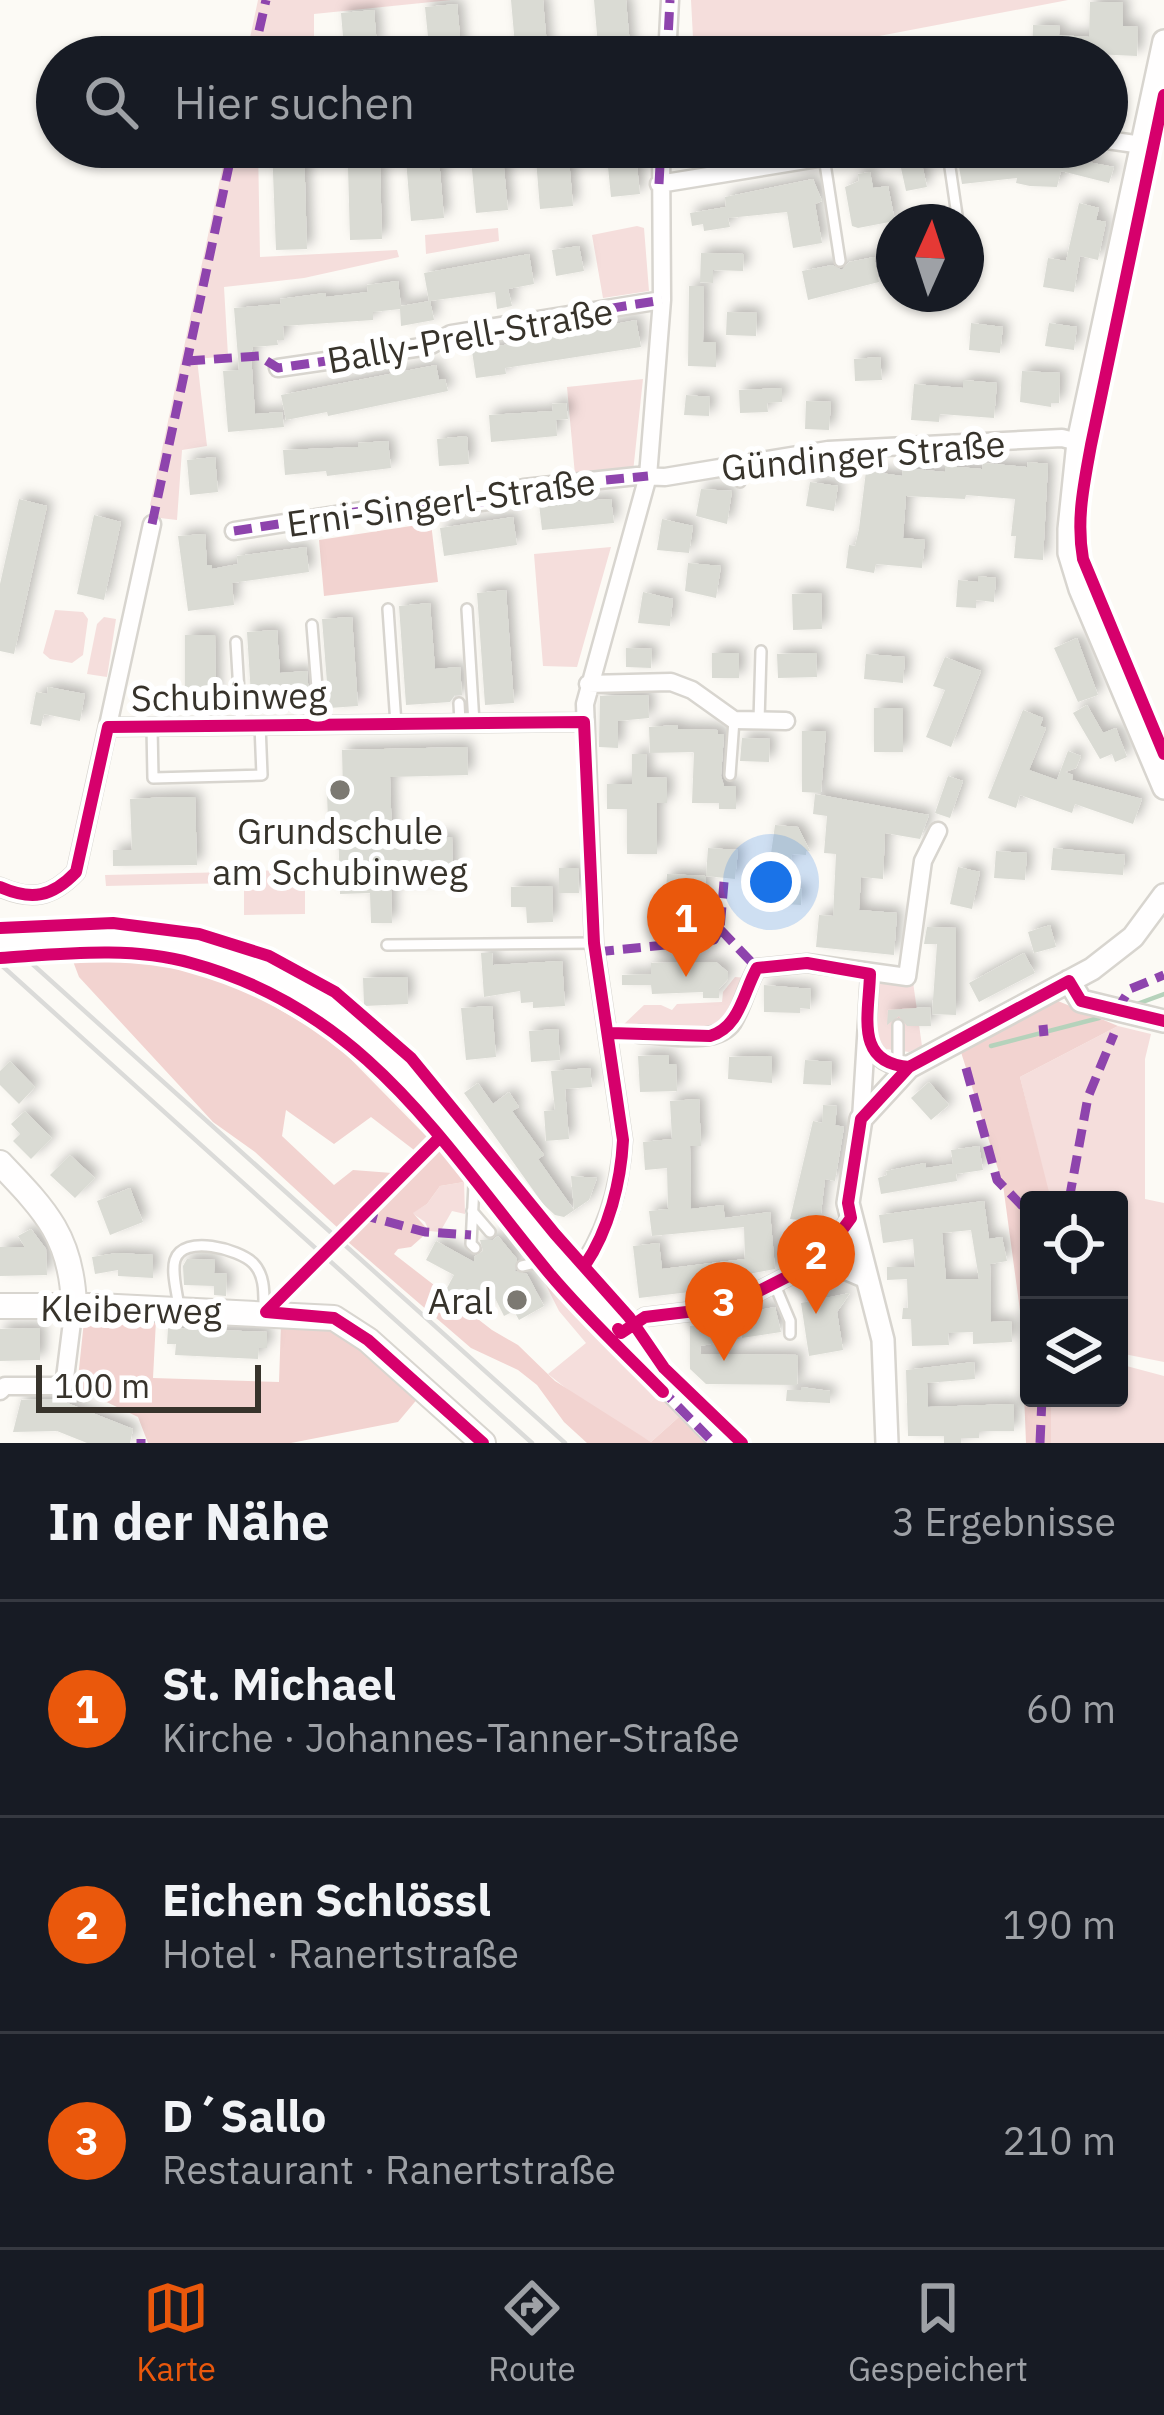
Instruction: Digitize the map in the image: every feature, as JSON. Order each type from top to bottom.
[{"type":"main road","points":[[0,941],[139,939],[197,947],[261,968],[323,1000],[378,1043],[476,1154],[574,1278],[724,1443]]},
{"type":"main road","points":[[0,1163],[49,1214],[70,1258],[74,1306]]},
{"type":"main road","name":"Kleiberweg","points":[[0,1306],[334,1318],[368,1340],[483,1443]]},
{"type":"street","points":[[668,36],[670,0]]},
{"type":"street","points":[[1164,41],[1078,442],[1069,553],[1164,788]]},
{"type":"street","points":[[1128,143],[1142,145]]},
{"type":"street","points":[[574,1278],[601,1238],[621,1168],[623,1140],[594,943],[584,722],[588,684],[648,476],[662,300],[660,168]]},
{"type":"street","points":[[659,184],[757,168]]},
{"type":"street","name":"Bally-Prell-Straße","points":[[278,368],[429,346],[452,334],[662,300]]},
{"type":"street","name":"Gündinger Straße","points":[[648,476],[740,473],[897,445],[1062,438],[1078,442]]},
{"type":"street","name":"Erni-Singerl-Straße","points":[[234,531],[367,510],[384,515],[488,501],[524,488],[648,476]]},
{"type":"street","points":[[108,727],[152,524]]},
{"type":"street","points":[[588,684],[671,682],[692,690],[734,720],[786,721]]},
{"type":"street","name":"Schubinweg","points":[[0,886],[41,897],[76,872],[108,727],[309,721],[584,722]]},
{"type":"street","points":[[639,1034],[710,1036],[724,1032],[734,1021],[757,968],[807,964],[907,977],[923,861],[938,831]]},
{"type":"street","points":[[861,1119],[904,1067],[1092,969],[1133,937],[1164,895]]},
{"type":"street","points":[[870,974],[861,1119],[848,1203],[884,1340],[887,1443]]},
{"type":"street","points":[[1069,981],[1081,1000],[1164,1021]]},
{"type":"street","points":[[868,1039],[875,1055],[904,1067]]},
{"type":"street","points":[[622,1333],[645,1317],[723,1305],[820,1260],[850,1218]]},
{"type":"street","points":[[820,1260],[868,1281]]},
{"type":"street","points":[[0,1391],[5,1386],[37,1392],[64,1386],[74,1306]]},
{"type":"lane","points":[[826,168],[840,261]]},
{"type":"lane","points":[[950,168],[955,204]]},
{"type":"lane","points":[[388,609],[396,724]]},
{"type":"lane","points":[[467,609],[467,723]]},
{"type":"lane","points":[[309,721],[312,625]]},
{"type":"lane","points":[[152,727],[153,778],[262,776],[236,642]]},
{"type":"lane","points":[[760,721],[761,651]]},
{"type":"lane","points":[[459,703],[467,723]]},
{"type":"lane","points":[[730,775],[734,720]]},
{"type":"lane","points":[[387,945],[594,943]]},
{"type":"lane","points":[[898,1025],[904,1067]]},
{"type":"lane","points":[[363,1215],[452,1127]]},
{"type":"lane","points":[[472,1215],[480,1239],[472,1215],[476,1154]]},
{"type":"lane","points":[[179,1309],[174,1263],[178,1252],[189,1247],[233,1250],[255,1264],[264,1286],[264,1312]]},
{"type":"lane","points":[[522,1266],[557,1258]]},
{"type":"lane","points":[[774,1283],[790,1321],[790,1334]]},
{"type":"shaded area","points":[[258,0],[451,0],[314,14],[314,36],[250,36]]},
{"type":"shaded area","points":[[691,0],[1068,0],[879,36],[693,36]]},
{"type":"shaded area","points":[[222,168],[258,168],[260,257],[397,250],[399,257],[304,278],[224,287],[228,356],[197,359],[207,446],[182,450],[177,520],[160,518],[150,505]]},
{"type":"shaded area","points":[[498,228],[499,241],[426,254],[425,235]]},
{"type":"shaded area","points":[[644,228],[649,291],[603,298],[592,235]]},
{"type":"shaded area","points":[[643,379],[633,472],[575,475],[567,387]]},
{"type":"shaded area","points":[[431,523],[438,582],[324,596],[319,540]]},
{"type":"shaded area","points":[[611,547],[577,667],[543,666],[534,554]]},
{"type":"shaded area","points":[[55,610],[83,612],[88,619],[83,655],[72,663],[43,653]]},
{"type":"shaded area","points":[[104,617],[116,619],[107,677],[87,674],[97,624]]},
{"type":"shaded area","points":[[305,870],[305,914],[244,915],[244,871]]},
{"type":"shaded area","points":[[230,872],[231,883],[106,886],[105,875]]},
{"type":"shaded area","points":[[71,956],[153,958],[215,972],[332,1040],[429,1139],[414,1150],[371,1117],[334,1144],[286,1110],[282,1136],[334,1185],[353,1170],[392,1173],[339,1229],[255,1152],[213,1122],[79,977]]},
{"type":"shaded area","points":[[735,977],[748,978],[723,1024],[711,1028],[621,1027],[644,1005],[672,1010],[677,1004],[722,1002],[723,992]]},
{"type":"shaded area","points":[[875,980],[913,982],[922,1046],[909,1052],[886,1049],[876,1039]]},
{"type":"shaded area","points":[[1058,1001],[1118,1026],[1020,1077],[1049,1191],[1020,1191],[1020,1311],[1003,1185],[960,1049]]},
{"type":"shaded area","points":[[1118,1026],[1151,1034],[1145,1059],[1145,1199],[1164,1203],[1164,1362],[1128,1355],[1128,1191],[1048,1191],[1020,1077]]},
{"type":"shaded area","points":[[438,1148],[464,1182],[440,1186],[413,1213],[429,1231],[394,1254],[518,1345],[555,1381],[651,1442],[680,1416],[707,1443],[587,1443],[564,1422],[537,1385],[518,1370],[471,1348],[348,1242]]},
{"type":"shaded area","points":[[464,1182],[465,1214],[452,1211],[440,1232],[429,1231],[412,1213],[427,1204],[440,1186]]},
{"type":"shaded area","points":[[546,1273],[680,1416],[651,1442],[587,1405],[548,1374],[586,1343],[559,1311],[542,1277]]},
{"type":"shaded area","points":[[156,1320],[153,1378],[279,1382],[281,1324],[331,1327],[361,1346],[419,1397],[398,1422],[291,1443],[148,1443],[138,1417],[77,1388],[84,1321]]},
{"type":"shaded area","points":[[1128,1366],[1164,1376],[1164,1443],[1051,1443],[1051,1407],[1128,1407]]},
{"type":"shaded area","points":[[1025,1407],[1051,1407],[1051,1443],[1026,1443]]},
{"type":"building","points":[[511,0],[543,0],[546,36],[514,36]]},
{"type":"building","points":[[594,0],[626,0],[629,36],[597,36]]},
{"type":"building","points":[[1090,2],[1123,2],[1123,26],[1138,27],[1137,56],[1128,56],[1128,36],[1089,36]]},
{"type":"building","points":[[457,4],[460,36],[428,36],[425,7]]},
{"type":"building","points":[[374,10],[376,36],[343,36],[341,13]]},
{"type":"building","points":[[1033,25],[1060,26],[1059,35],[1074,36],[1033,36]]},
{"type":"building","points":[[273,168],[305,168],[307,249],[276,250]]},
{"type":"building","points":[[348,168],[380,168],[382,239],[350,240]]},
{"type":"building","points":[[407,168],[440,168],[444,218],[411,221]]},
{"type":"building","points":[[472,168],[504,168],[508,210],[476,213]]},
{"type":"building","points":[[537,168],[570,168],[573,206],[540,209]]},
{"type":"building","points":[[608,168],[637,168],[640,194],[611,197]]},
{"type":"building","points":[[901,168],[923,168],[927,187],[906,191]]},
{"type":"building","points":[[959,168],[1114,168],[1109,183],[1061,171],[1057,187],[1016,183],[1017,178],[962,184]]},
{"type":"building","points":[[870,172],[873,188],[888,186],[892,204],[876,204],[876,225],[858,228],[852,226],[845,187],[859,181],[858,174]]},
{"type":"building","points":[[813,179],[822,201],[815,204],[822,243],[793,248],[787,212],[728,218],[730,227],[704,231],[703,224],[692,226],[690,213],[726,207],[725,197]]},
{"type":"building","points":[[1079,203],[1099,208],[1096,220],[1106,222],[1098,260],[1080,256],[1074,292],[1043,287],[1048,258],[1066,261]]},
{"type":"building","points":[[579,246],[584,271],[556,276],[552,250]]},
{"type":"building","points":[[701,253],[744,254],[743,271],[713,270],[713,283],[700,282]]},
{"type":"building","points":[[529,254],[534,284],[508,289],[512,306],[497,309],[495,292],[429,301],[424,273]]},
{"type":"building","points":[[874,257],[876,283],[808,300],[802,271],[832,265],[842,270],[849,262]]},
{"type":"building","points":[[398,281],[401,306],[430,301],[434,320],[401,326],[400,309],[373,312],[373,320],[283,326],[284,340],[253,347],[251,354],[255,414],[282,412],[284,427],[228,432],[223,371],[239,370],[234,308],[281,304],[280,299],[325,293],[326,297],[368,292],[367,285]]},
{"type":"building","points":[[689,286],[704,286],[703,342],[716,342],[716,367],[688,366]]},
{"type":"building","points":[[727,312],[757,313],[756,336],[726,335]]},
{"type":"building","points":[[636,320],[641,347],[505,368],[506,374],[476,378],[472,351]]},
{"type":"building","points":[[971,323],[1003,327],[1000,353],[969,350]]},
{"type":"building","points":[[1049,323],[1077,327],[1074,350],[1045,346]]},
{"type":"building","points":[[880,357],[882,380],[855,381],[854,359]]},
{"type":"building","points":[[436,365],[448,391],[286,420],[281,395]]},
{"type":"building","points":[[1022,371],[1060,373],[1059,403],[1051,407],[1020,402]]},
{"type":"building","points":[[963,380],[997,383],[994,418],[940,414],[939,422],[911,420],[914,384],[963,388]]},
{"type":"building","points":[[782,388],[782,402],[767,403],[768,412],[740,413],[739,390]]},
{"type":"building","points":[[686,395],[710,397],[709,416],[684,415]]},
{"type":"building","points":[[806,401],[831,402],[829,430],[805,429]]},
{"type":"building","points":[[566,403],[568,419],[556,420],[557,436],[491,442],[489,415],[553,411],[552,404]]},
{"type":"building","points":[[467,436],[469,464],[439,466],[437,439]]},
{"type":"building","points":[[388,441],[391,468],[327,476],[326,471],[285,475],[283,450]]},
{"type":"building","points":[[215,457],[218,492],[190,495],[187,460]]},
{"type":"building","points":[[1028,462],[1048,464],[1043,560],[1014,558],[1015,499],[906,496],[903,538],[925,540],[922,568],[876,564],[874,573],[846,568],[849,545],[855,546],[859,529],[866,471],[902,476],[903,468],[945,472],[945,466],[1027,467]]},
{"type":"building","points":[[810,482],[838,486],[834,511],[806,506]]},
{"type":"building","points":[[701,489],[732,491],[727,524],[696,516]]},
{"type":"building","points":[[19,499],[47,506],[14,654],[0,651],[0,584]]},
{"type":"building","points":[[611,499],[614,523],[542,530],[539,504]]},
{"type":"building","points":[[94,515],[121,522],[104,600],[77,594]]},
{"type":"building","points":[[513,517],[517,545],[444,556],[440,528]]},
{"type":"building","points":[[662,519],[693,526],[689,553],[657,550]]},
{"type":"building","points":[[205,534],[207,565],[212,569],[238,564],[237,556],[306,547],[309,572],[232,583],[234,605],[188,611],[178,536]]},
{"type":"building","points":[[688,563],[721,566],[716,598],[685,591]]},
{"type":"building","points":[[978,576],[996,578],[994,602],[976,600],[976,608],[956,607],[958,580],[978,582]]},
{"type":"building","points":[[506,590],[514,703],[485,705],[477,593]]},
{"type":"building","points":[[643,592],[673,599],[670,626],[638,623]]},
{"type":"building","points":[[821,593],[822,629],[793,630],[792,594]]},
{"type":"building","points":[[430,603],[435,669],[460,667],[462,695],[450,702],[406,705],[399,606]]},
{"type":"building","points":[[352,617],[358,706],[329,708],[322,619]]},
{"type":"building","points":[[277,630],[280,673],[307,671],[310,707],[252,711],[247,632]]},
{"type":"building","points":[[185,635],[215,635],[216,707],[185,707]]},
{"type":"building","points":[[1077,638],[1098,695],[1078,702],[1054,648]]},
{"type":"building","points":[[626,648],[652,649],[651,668],[626,667]]},
{"type":"building","points":[[712,653],[739,653],[739,678],[712,678]]},
{"type":"building","points":[[816,653],[817,677],[778,678],[777,654]]},
{"type":"building","points":[[866,654],[905,657],[903,683],[864,679]]},
{"type":"building","points":[[945,657],[981,671],[951,747],[926,737],[945,690],[933,686]]},
{"type":"building","points":[[48,687],[85,694],[80,721],[44,714],[41,726],[30,724],[36,692],[47,694]]},
{"type":"building","points":[[648,695],[649,718],[618,721],[618,748],[599,747],[600,696]]},
{"type":"building","points":[[1087,705],[1103,733],[1116,728],[1127,757],[1115,762],[1112,754],[1100,759],[1073,713]]},
{"type":"building","points":[[874,708],[903,708],[903,752],[874,752]]},
{"type":"building","points":[[1023,710],[1043,718],[1040,726],[1046,728],[1029,770],[1057,780],[1068,751],[1081,756],[1076,768],[1065,772],[1073,775],[1072,780],[1142,799],[1133,824],[1075,804],[1072,813],[1020,795],[1016,808],[988,798]]},
{"type":"building","points":[[677,725],[678,729],[724,734],[721,776],[724,786],[736,786],[736,809],[719,809],[719,803],[692,803],[694,752],[650,753],[649,727]]},
{"type":"building","points":[[802,731],[826,731],[821,793],[802,792]]},
{"type":"building","points":[[742,738],[770,739],[769,762],[740,761]]},
{"type":"building","points":[[467,747],[468,775],[390,777],[392,839],[452,837],[453,886],[391,888],[392,923],[371,923],[370,893],[340,894],[338,823],[328,823],[327,793],[343,793],[342,750]]},
{"type":"building","points":[[632,754],[646,754],[647,777],[667,778],[667,803],[657,803],[657,854],[627,854],[627,809],[607,809],[607,784],[632,784]]},
{"type":"building","points":[[948,776],[963,781],[950,818],[935,813]]},
{"type":"building","points":[[815,794],[929,815],[920,839],[885,833],[883,879],[861,877],[859,910],[897,913],[894,955],[816,947],[819,915],[833,916],[836,854],[824,853],[827,816],[813,814]]},
{"type":"building","points":[[195,797],[197,865],[113,866],[113,850],[132,850],[130,799]]},
{"type":"building","points":[[775,825],[798,827],[810,851],[792,854],[791,862],[783,862],[781,888],[802,889],[801,905],[764,903]]},
{"type":"building","points":[[708,848],[738,850],[735,879],[706,876]]},
{"type":"building","points":[[1053,848],[1125,855],[1123,875],[1051,870]]},
{"type":"building","points":[[996,851],[1027,853],[1025,880],[994,878]]},
{"type":"building","points":[[958,867],[980,872],[972,909],[950,904]]},
{"type":"building","points":[[559,868],[578,868],[579,893],[559,893]]},
{"type":"building","points":[[667,874],[706,876],[702,941],[663,938]]},
{"type":"building","points":[[552,886],[553,922],[527,923],[526,907],[511,907],[511,887]]},
{"type":"building","points":[[1050,925],[1056,947],[1034,953],[1028,932]]},
{"type":"building","points":[[927,927],[956,928],[956,1015],[932,1014],[937,944],[924,944]]},
{"type":"building","points":[[481,953],[492,953],[493,965],[562,961],[565,1006],[533,1008],[533,1002],[521,1003],[520,991],[484,997]]},
{"type":"building","points":[[1024,953],[1035,973],[979,1002],[969,983]]},
{"type":"building","points":[[716,962],[728,972],[719,998],[703,998],[703,992],[652,994],[651,985],[622,985],[622,975],[651,974],[651,963]]},
{"type":"building","points":[[407,977],[408,1004],[364,1006],[363,978]]},
{"type":"building","points":[[764,985],[811,989],[810,1009],[764,1012]]},
{"type":"building","points":[[492,1006],[496,1057],[466,1060],[461,1008]]},
{"type":"building","points":[[930,1007],[931,1026],[907,1026],[899,1016],[887,1025],[888,1010]]},
{"type":"building","points":[[558,1029],[560,1060],[531,1062],[529,1031]]},
{"type":"building","points":[[669,1055],[669,1064],[676,1064],[677,1091],[640,1092],[638,1056]]},
{"type":"building","points":[[772,1056],[772,1083],[728,1079],[729,1057]]},
{"type":"building","points":[[805,1060],[832,1062],[831,1085],[803,1084]]},
{"type":"building","points":[[10,1061],[35,1087],[19,1104],[0,1085],[0,1071]]},
{"type":"building","points":[[590,1068],[592,1087],[565,1089],[569,1139],[546,1141],[544,1111],[555,1110],[551,1071]]},
{"type":"building","points":[[929,1082],[949,1105],[931,1120],[911,1098]]},
{"type":"building","points":[[478,1083],[493,1104],[509,1092],[519,1107],[512,1111],[544,1155],[538,1159],[574,1210],[571,1176],[597,1178],[589,1200],[564,1217],[543,1204],[464,1093]]},
{"type":"building","points":[[699,1099],[701,1146],[690,1146],[691,1209],[723,1205],[725,1218],[770,1212],[775,1269],[738,1276],[739,1285],[732,1287],[639,1298],[633,1246],[659,1243],[662,1269],[745,1259],[744,1227],[652,1236],[649,1211],[668,1209],[667,1168],[645,1170],[643,1142],[672,1139],[670,1101]]},
{"type":"building","points":[[823,1105],[837,1106],[835,1125],[844,1127],[835,1181],[825,1179],[820,1222],[790,1219],[813,1121],[822,1123]]},
{"type":"building","points":[[25,1111],[52,1138],[31,1159],[13,1141],[20,1134],[11,1124]]},
{"type":"building","points":[[979,1146],[983,1170],[956,1174],[957,1181],[881,1194],[878,1178],[887,1175],[886,1171],[925,1163],[926,1168],[953,1164],[951,1150]]},
{"type":"building","points":[[70,1155],[95,1178],[75,1198],[50,1175]]},
{"type":"building","points":[[130,1188],[143,1222],[110,1235],[97,1201]]},
{"type":"building","points":[[984,1201],[989,1239],[1002,1237],[1007,1261],[990,1264],[991,1322],[1011,1321],[1012,1342],[973,1344],[973,1332],[948,1333],[949,1345],[912,1346],[911,1319],[902,1319],[903,1308],[908,1308],[907,1279],[887,1280],[887,1267],[915,1267],[913,1239],[883,1243],[879,1215]],"holes":[[[971,1230],[979,1279],[946,1279],[942,1233]]]},
{"type":"building","points":[[31,1229],[46,1249],[47,1275],[0,1276],[0,1247],[25,1247],[18,1236]]},
{"type":"building","points":[[498,1236],[517,1259],[515,1271],[527,1274],[544,1306],[519,1320],[514,1311],[504,1316],[492,1292],[482,1310],[446,1290],[454,1275],[426,1260],[436,1241],[474,1262],[483,1251],[480,1240]]},
{"type":"building","points":[[153,1255],[153,1278],[118,1276],[118,1270],[95,1274],[92,1257]]},
{"type":"building","points":[[187,1259],[215,1260],[214,1273],[227,1274],[226,1296],[214,1295],[214,1286],[184,1285]]},
{"type":"building","points":[[850,1293],[837,1312],[843,1350],[809,1356],[801,1303]]},
{"type":"building","points":[[775,1307],[781,1332],[742,1338],[738,1314]]},
{"type":"building","points":[[690,1326],[699,1326],[699,1332],[738,1333],[739,1339],[700,1346],[701,1354],[798,1355],[797,1385],[706,1384],[690,1369]]},
{"type":"building","points":[[40,1328],[40,1360],[0,1361],[0,1329]]},
{"type":"building","points":[[168,1328],[267,1332],[267,1348],[259,1348],[258,1359],[175,1355],[176,1344],[167,1344]]},
{"type":"building","points":[[974,1362],[975,1379],[927,1383],[928,1407],[1014,1404],[1014,1431],[979,1431],[979,1438],[961,1438],[961,1443],[944,1443],[944,1436],[908,1436],[906,1370]]},
{"type":"building","points":[[787,1390],[830,1391],[830,1403],[786,1401]]},
{"type":"building","points":[[57,1399],[133,1429],[130,1443],[87,1443],[57,1431],[13,1432],[21,1400]]},
{"type":"waterway","points":[[1137,1004],[1164,994]]},
{"type":"waterway","points":[[991,1046],[1099,1018]]},
{"type":"railway","points":[[0,935],[565,1443]]},
{"type":"railway","points":[[0,964],[532,1443]]},
{"type":"marked path","points":[[258,36],[266,0]]},
{"type":"marked path","points":[[668,36],[670,0]]},
{"type":"marked path","points":[[152,524],[228,168]]},
{"type":"marked path","points":[[659,184],[660,168]]},
{"type":"marked path","points":[[187,361],[259,356],[278,368],[429,346],[451,334],[662,300]]},
{"type":"marked path","points":[[234,531],[367,510],[384,515],[488,501],[524,488],[648,476]]},
{"type":"marked path","points":[[596,952],[714,940],[720,929],[724,882]]},
{"type":"marked path","points":[[720,929],[757,968]]},
{"type":"marked path","points":[[1116,1011],[1130,989],[1164,975]]},
{"type":"marked path","points":[[1043,1025],[1044,1036]]},
{"type":"marked path","points":[[1071,1191],[1088,1097],[1114,1034]]},
{"type":"marked path","points":[[966,1068],[997,1180],[1020,1204]]},
{"type":"marked path","points":[[360,1217],[425,1232],[471,1235]]},
{"type":"marked path","points":[[659,1387],[714,1443]]},
{"type":"marked path","points":[[1040,1443],[1042,1407]]},
{"type":"cycle path","points":[[1164,95],[1091,445],[1080,530],[1083,559],[1164,754]]},
{"type":"cycle path","points":[[0,887],[41,894],[76,872],[108,727],[584,722],[594,943],[623,1140],[612,1205],[585,1265]]},
{"type":"cycle path","points":[[0,928],[113,923],[199,934],[269,956],[335,992],[411,1058],[629,1317],[664,1368],[742,1443]]},
{"type":"cycle path","points":[[0,958],[96,953],[168,958],[252,984],[305,1013],[395,1086],[562,1289],[663,1392]]},
{"type":"cycle path","points":[[610,1033],[710,1036],[734,1017],[757,968],[807,963],[870,974],[867,1020],[872,1047],[891,1064],[909,1067]]},
{"type":"cycle path","points":[[618,1329],[621,1333],[645,1317],[695,1311],[753,1294],[820,1260],[851,1218],[848,1203],[861,1119],[909,1067],[1069,981],[1081,1001],[1164,1021]]},
{"type":"cycle path","points":[[439,1138],[266,1312],[334,1318],[368,1340],[483,1443]]},
{"type":"place","name":"Grundschule am Schubinweg","points":[[340,790]]},
{"type":"place","name":"St. Michael","points":[[686,977]]},
{"type":"place","name":"Aral","points":[[517,1300]]},
{"type":"place","name":"Eichen Schlössl","points":[[816,1314]]},
{"type":"place","name":"D´Sallo","points":[[724,1361]]}]
